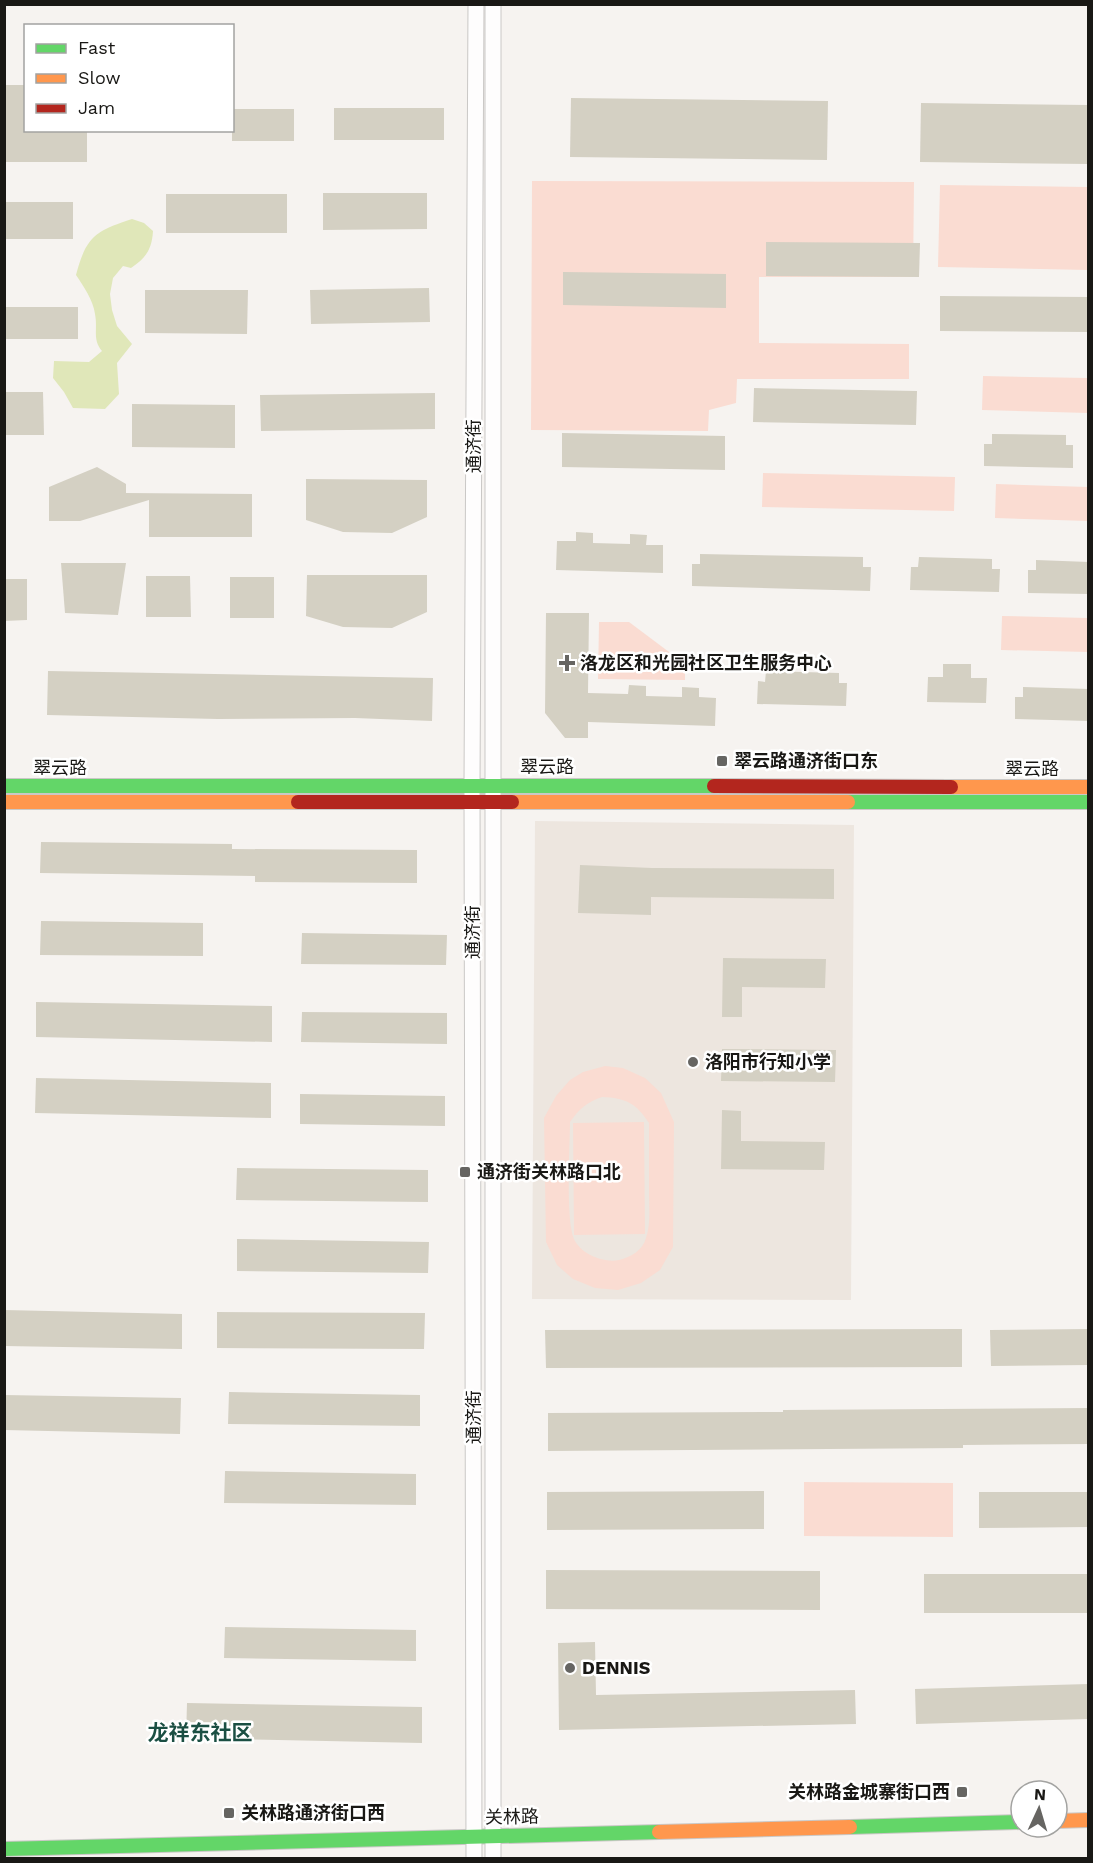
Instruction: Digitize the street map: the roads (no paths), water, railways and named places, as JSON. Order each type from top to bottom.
[{"type":"street","name":"通济街","points":[[474,1858],[472,785],[476,4]]},
{"type":"street","name":"通济街","points":[[493,4],[493,1858]]},
{"type":"street","name":"翠云路","points":[[4,786],[1089,787]]},
{"type":"street","name":"翠云路","points":[[4,802],[1089,802]]},
{"type":"street","points":[[1069,1821],[1089,1820]]},
{"type":"street","name":"关林路","points":[[4,1849],[1009,1822]]},
{"type":"place","name":"洛龙区和光园社区卫生服务中心","points":[[567,663]]},
{"type":"place","name":"翠云路通济街口东","points":[[722,761]]},
{"type":"place","name":"洛阳市行知小学","points":[[693,1062]]},
{"type":"place","name":"通济街关林路口北","points":[[465,1172]]},
{"type":"place","name":"DENNIS","points":[[570,1668]]},
{"type":"place","name":"关林路金城寨街口西","points":[[962,1792]]},
{"type":"place","name":"关林路通济街口西","points":[[229,1813]]},
{"type":"district","name":"龙祥东社区","points":[[200,1733]]}]
